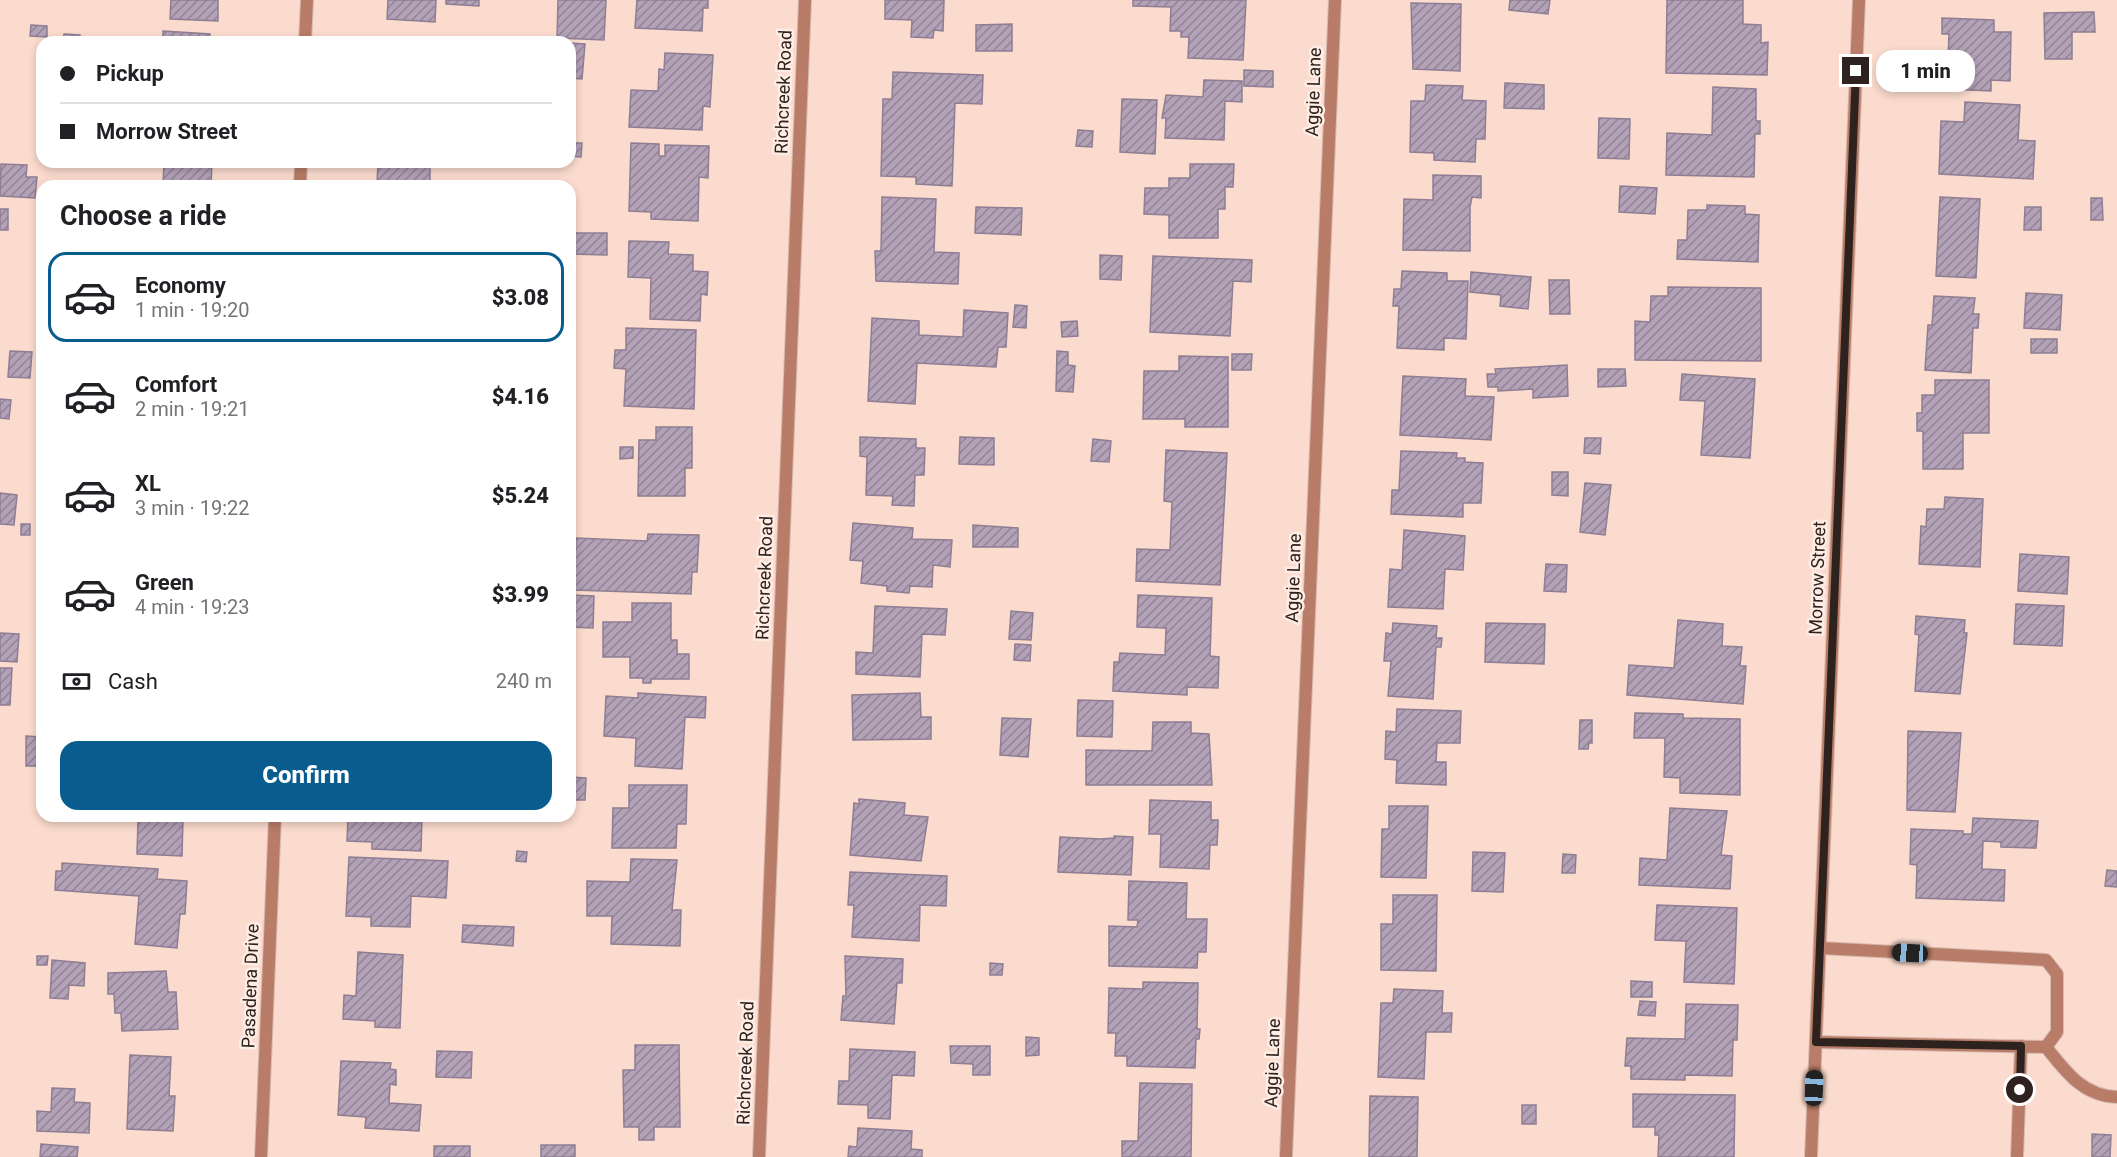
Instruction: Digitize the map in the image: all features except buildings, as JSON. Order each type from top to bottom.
[{"type":"street","points":[[305,36],[307,0]]},
{"type":"street","name":"Richcreek Road","points":[[759,1157],[805,0]]},
{"type":"street","name":"Aggie Lane","points":[[1286,1157],[1335,0]]},
{"type":"street","name":"Morrow Street","points":[[1811,1157],[1859,0]]},
{"type":"street","name":"Pasadena Drive","points":[[261,1157],[275,822]]},
{"type":"street","points":[[1820,948],[2046,960],[2057,974],[2057,1032],[2046,1047]]},
{"type":"street","points":[[1816,1042],[2046,1047],[2073,1079],[2093,1094],[2117,1097]]},
{"type":"street","points":[[2017,1157],[2021,1046]]},
{"type":"route","points":[[1856,71],[1816,1042],[2021,1046],[2020,1090]]}]
